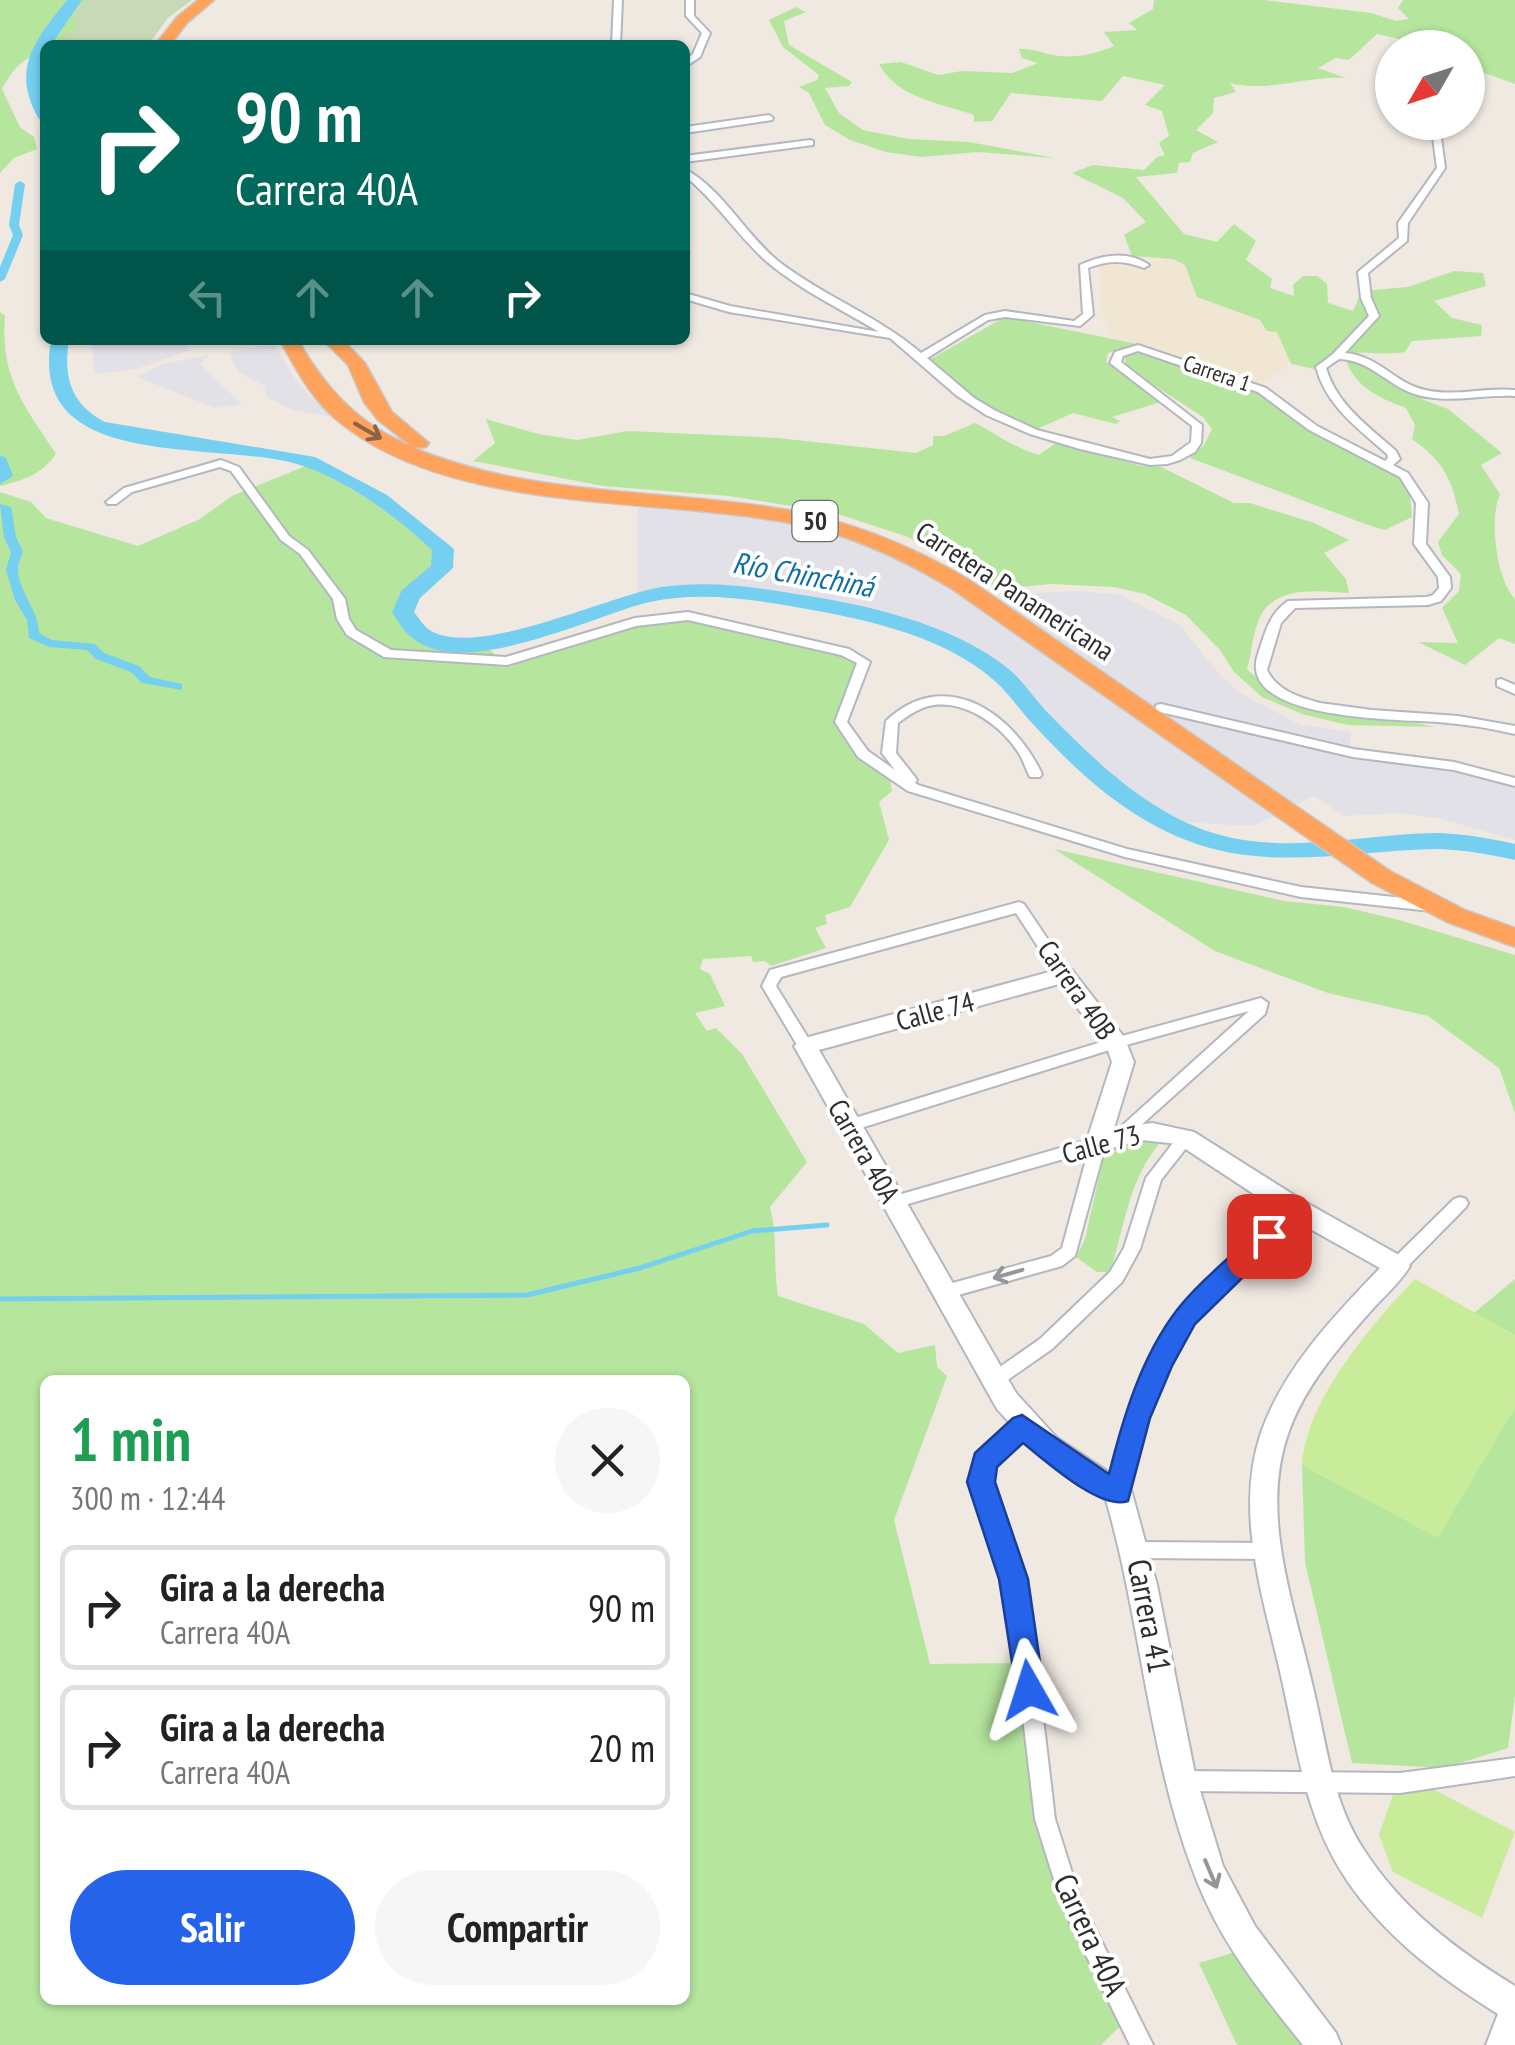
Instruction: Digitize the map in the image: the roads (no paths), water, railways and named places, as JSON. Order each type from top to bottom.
[{"type":"highway","points":[[166,40],[182,20],[208,0]]},
{"type":"highway","points":[[177,40],[192,20],[219,0]]},
{"type":"highway","name":"Carretera Panamericana","points":[[292,345],[317,388],[345,416],[402,448],[458,469],[541,488],[778,514],[853,531],[894,546],[960,584],[1435,906],[1515,938]]},
{"type":"highway","points":[[302,362],[312,368],[331,369],[346,362],[339,346]]},
{"type":"highway","name":"Carretera Panamericana","points":[[339,346],[362,371],[374,402],[386,416],[438,453],[544,482],[781,507],[880,531],[926,552],[1161,708],[1293,808]]},
{"type":"highway","name":"Carretera Panamericana","points":[[1389,872],[1515,925]]},
{"type":"street","points":[[441,0],[456,0]]},
{"type":"street","points":[[616,40],[618,0]]},
{"type":"street","points":[[690,0],[690,16],[706,33],[697,54],[690,60]]},
{"type":"street","points":[[690,129],[769,118]]},
{"type":"street","points":[[1345,356],[1374,316],[1366,298],[1364,272],[1404,238],[1403,223],[1441,168],[1437,140]]},
{"type":"street","points":[[690,158],[810,143]]},
{"type":"street","name":"Carrera 1","points":[[690,176],[716,196],[772,261],[895,337],[968,399],[1020,426],[1074,443],[1164,462],[1186,454],[1200,433],[1188,416],[1116,363],[1126,350],[1151,349],[1262,390],[1313,428],[1404,474],[1422,503],[1420,544],[1444,577],[1445,588],[1437,598],[1428,601],[1292,604],[1276,616],[1260,669],[1263,678],[1286,694],[1336,710],[1366,716],[1437,717],[1515,730]]},
{"type":"street","points":[[921,357],[985,318],[1004,314],[1076,324],[1088,315],[1083,267],[1133,258],[1144,265]]},
{"type":"street","points":[[690,297],[729,309],[895,337]]},
{"type":"street","points":[[1386,465],[1394,459],[1392,453],[1351,418],[1322,373],[1323,363],[1345,356],[1379,365],[1416,392],[1515,393]]},
{"type":"street","points":[[112,502],[128,490],[221,463],[235,469],[285,538],[304,552],[339,599],[343,619],[352,632],[388,654],[507,661],[636,622],[674,616],[712,620],[846,652],[864,662],[842,714],[845,731],[863,754],[913,788],[1125,853],[1301,892],[1435,906]]},
{"type":"street","points":[[1501,683],[1515,690]]},
{"type":"street","points":[[913,788],[889,753],[892,721],[902,711],[936,698],[951,698],[1000,724],[1029,758],[1034,774]]},
{"type":"street","points":[[1161,708],[1354,752],[1454,766],[1515,782]]},
{"type":"street","name":"Carrera 40B","points":[[770,979],[775,974],[1019,907],[1116,1043],[1122,1062],[1069,1251],[1056,1260],[944,1292]]},
{"type":"street","name":"Calle 74","points":[[805,1046],[1064,975]]},
{"type":"street","name":"Carrera 40A","points":[[770,979],[769,986],[1022,1426],[1073,1467],[1118,1493]]},
{"type":"street","points":[[848,1126],[1256,1002],[1262,1007],[1123,1132]]},
{"type":"street","name":"Calle 73","points":[[894,1202],[1098,1143],[1123,1132],[1166,1131],[1186,1138],[1296,1209],[1397,1266]]},
{"type":"street","points":[[993,1381],[1046,1344],[1116,1277],[1132,1249],[1144,1200],[1154,1178],[1186,1138]]},
{"type":"street","points":[[1460,1202],[1397,1266],[1292,1396],[1273,1434],[1264,1484],[1269,1550],[1318,1780],[1334,1828],[1365,1880],[1408,1930],[1454,1968],[1515,2004]]},
{"type":"street","points":[[1118,1493],[1136,1418],[1186,1317],[1296,1209]]},
{"type":"street","name":"Carrera 40A","points":[[1022,1426],[984,1462],[981,1482],[1014,1579],[1021,1616],[1044,1818],[1070,1901],[1142,2045]]},
{"type":"street","name":"Carrera 41","points":[[1118,1493],[1137,1550],[1180,1781],[1208,1868],[1242,1939],[1324,2045]]},
{"type":"street","points":[[1137,1550],[1269,1550]]},
{"type":"street","points":[[1180,1781],[1400,1783],[1515,1768]]},
{"type":"street","points":[[1503,2045],[1515,2013]]},
{"type":"waterway","name":"Río Chinchiná","points":[[46,40],[75,0]]},
{"type":"waterway","name":"Río Chinchiná","points":[[40,53],[32,75],[40,107]]},
{"type":"waterway","points":[[0,279],[18,235],[14,225],[20,184]]},
{"type":"waterway","name":"Río Chinchiná","points":[[60,345],[60,382],[67,402],[81,418],[98,427],[308,461],[360,487],[416,525],[443,549],[442,568],[410,595],[403,612],[420,634],[445,644],[512,638],[615,605],[676,592],[726,591],[802,601],[914,630],[979,659],[1003,676],[1038,716],[1115,789],[1155,816],[1200,837],[1281,851],[1437,841],[1476,843],[1515,852]]},
{"type":"waterway","points":[[0,458],[7,476],[0,481]]},
{"type":"waterway","points":[[0,507],[5,507],[17,552],[12,570],[21,600],[33,620],[33,635],[49,643],[91,647],[100,656],[135,669],[146,680],[178,687]]},
{"type":"waterway","points":[[0,1299],[527,1295],[640,1268],[752,1231],[827,1225]]}]
